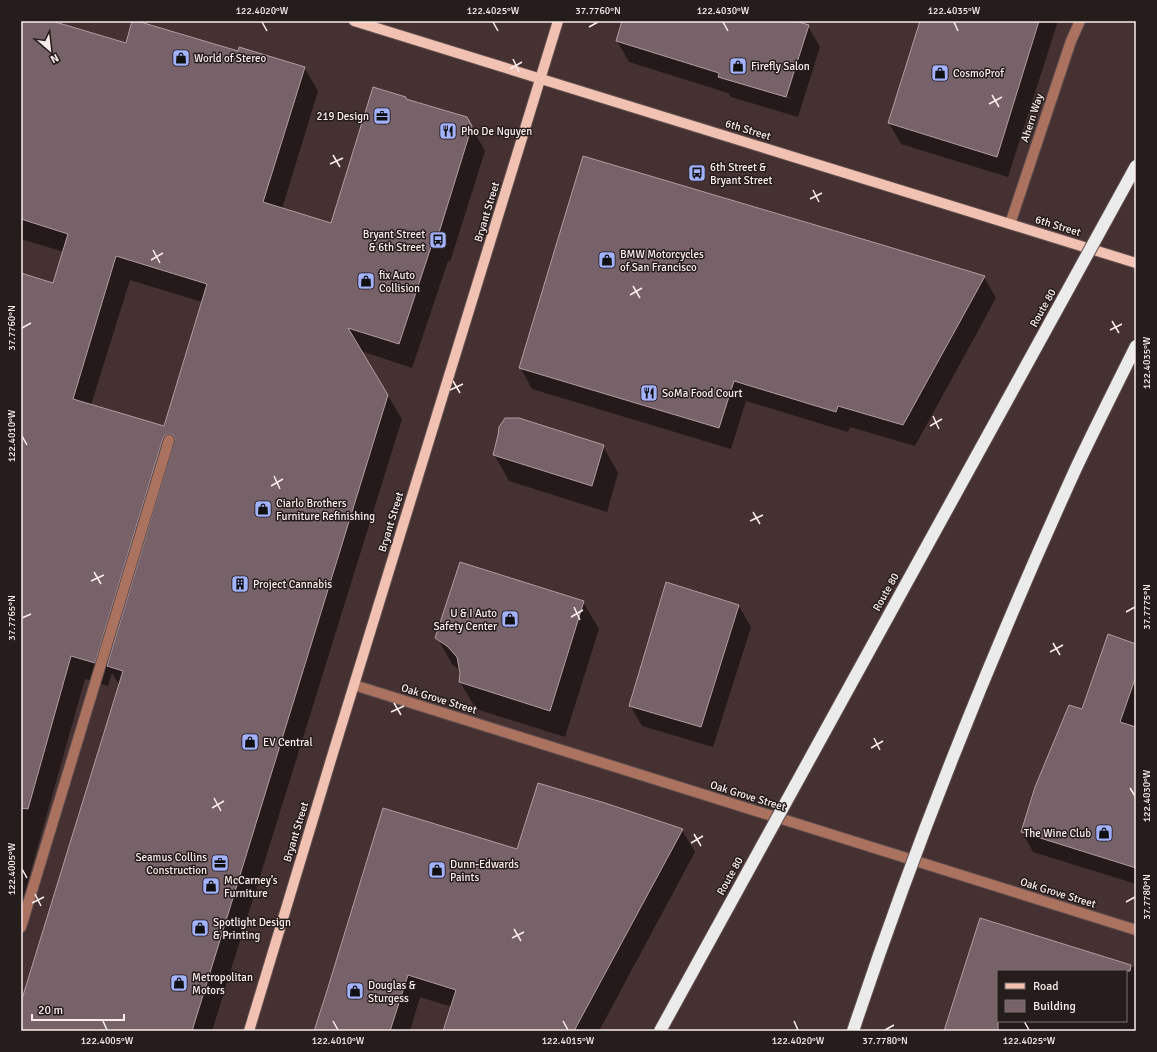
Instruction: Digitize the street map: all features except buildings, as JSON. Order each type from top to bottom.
[{"type":"highway","name":"Route 80","points":[[660,1031],[1136,166]]},
{"type":"highway","points":[[853,1031],[914,859],[970,714],[1022,589],[1078,464],[1136,346]]},
{"type":"main road","name":"6th Street","points":[[354,21],[1136,263]]},
{"type":"main road","name":"Bryant Street","points":[[250,1031],[354,685],[558,21]]},
{"type":"street","name":"Ahern Way","points":[[1010,224],[1071,41],[1080,21]]},
{"type":"street","points":[[21,927],[169,440]]},
{"type":"street","name":"Oak Grove Street","points":[[354,685],[1136,930]]},
{"type":"place","name":"World of Stereo","points":[[181,58]]},
{"type":"place","name":"Firefly Salon","points":[[738,66]]},
{"type":"place","name":"CosmoProf","points":[[940,73]]},
{"type":"place","name":"219 Design","points":[[382,116]]},
{"type":"place","name":"Pho De Nguyen","points":[[448,131]]},
{"type":"place","name":"6th Street & Bryant Street","points":[[697,173]]},
{"type":"place","name":"Bryant Street & 6th Street","points":[[438,240]]},
{"type":"place","name":"BMW Motorcycles of San Francisco","points":[[607,260]]},
{"type":"place","name":"fix Auto Collision","points":[[366,281]]},
{"type":"place","name":"SoMa Food Court","points":[[649,393]]},
{"type":"place","name":"Ciarlo Brothers Furniture Refinishing","points":[[263,509]]},
{"type":"place","name":"Project Cannabis","points":[[240,584]]},
{"type":"place","name":"U & I Auto Safety Center","points":[[510,619]]},
{"type":"place","name":"EV Central","points":[[250,742]]},
{"type":"place","name":"The Wine Club","points":[[1104,833]]},
{"type":"place","name":"Seamus Collins Construction","points":[[220,863]]},
{"type":"place","name":"Dunn-Edwards Paints","points":[[437,870]]},
{"type":"place","name":"McCarney’s Furniture","points":[[211,886]]},
{"type":"place","name":"Spotlight Design & Printing","points":[[200,928]]},
{"type":"place","name":"Metropolitan Motors","points":[[179,983]]},
{"type":"place","name":"Douglas & Sturgess","points":[[355,991]]}]
